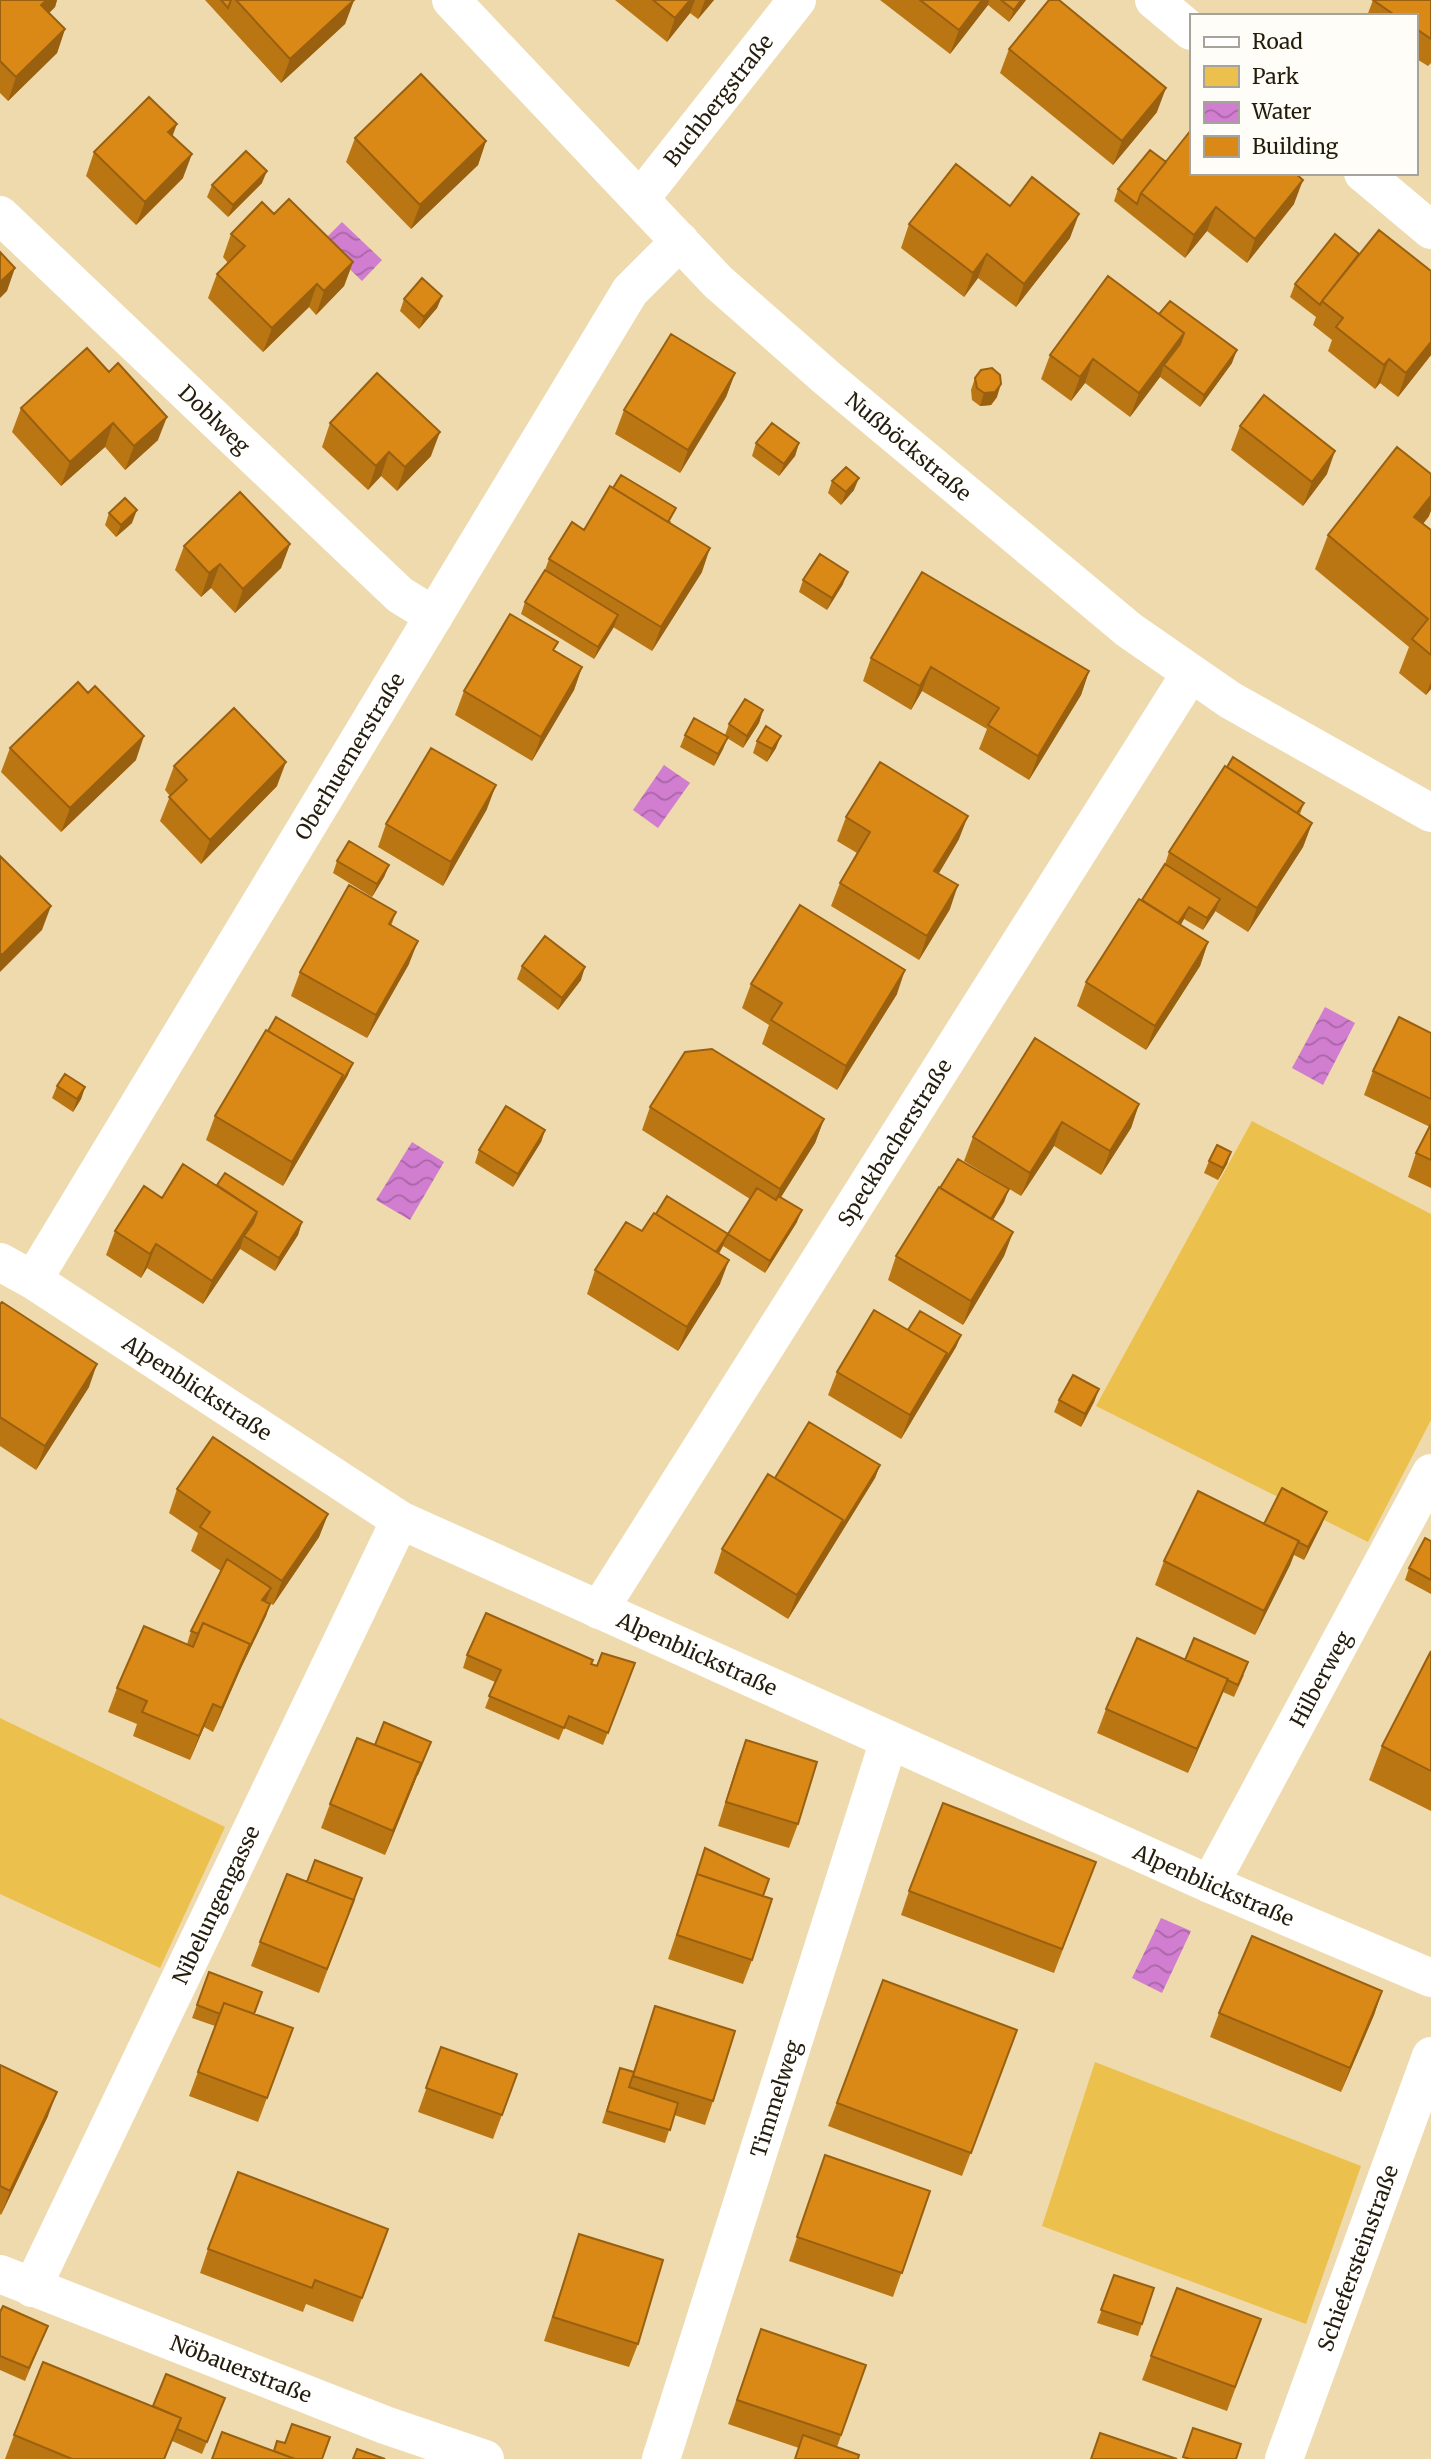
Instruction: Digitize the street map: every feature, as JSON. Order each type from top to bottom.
[{"type":"street","name":"Nußböckstraße","points":[[451,0],[718,282],[827,378],[1129,630],[1255,716],[1431,813]]},
{"type":"street","name":"Buchbergstraße","points":[[640,199],[797,0]]},
{"type":"street","points":[[1154,0],[1190,30]]},
{"type":"street","points":[[1365,175],[1431,230]]},
{"type":"street","name":"Doblweg","points":[[0,215],[400,595],[434,616]]},
{"type":"street","name":"Oberhuemerstraße","points":[[33,1280],[630,291],[680,242]]},
{"type":"street","name":"Speckbacherstraße","points":[[599,1610],[1190,674]]},
{"type":"street","name":"Alpenblickstraße","points":[[0,1262],[33,1280],[400,1520],[1210,1884],[1431,1978]]},
{"type":"street","name":"Hilberweg","points":[[1210,1884],[1431,1473]]},
{"type":"street","name":"Nibelungengasse","points":[[16,2281],[400,1520]]},
{"type":"street","name":"Timmelweg","points":[[661,2459],[889,1740]]},
{"type":"street","name":"Schiefersteinstraße","points":[[1284,2459],[1431,2056]]},
{"type":"street","name":"Nöbauerstraße","points":[[16,2281],[385,2426],[485,2459]]},
{"type":"green space","points":[[1252,1121],[1431,1214],[1431,1420],[1368,1542],[1096,1406]]},
{"type":"green space","points":[[0,1718],[225,1827],[160,1968],[0,1894]]},
{"type":"green space","points":[[1095,2062],[1361,2166],[1306,2324],[1042,2226]]},
{"type":"water","points":[[342,222],[382,260],[362,281],[322,242]]},
{"type":"water","points":[[664,765],[690,783],[658,828],[633,810]]},
{"type":"water","points":[[1325,1007],[1355,1023],[1323,1085],[1292,1068]]},
{"type":"water","points":[[412,1142],[444,1162],[410,1220],[376,1200]]},
{"type":"water","points":[[1161,1918],[1191,1931],[1162,1993],[1132,1978]]},
{"type":"building","points":[[0,0],[47,0],[41,5],[65,29],[16,77],[0,61]]},
{"type":"building","points":[[221,0],[231,0],[228,8]]},
{"type":"building","points":[[236,0],[354,0],[290,59]]},
{"type":"building","points":[[653,0],[690,0],[675,18]]},
{"type":"building","points":[[920,0],[982,0],[959,30]]},
{"type":"building","points":[[1001,0],[1021,0],[1014,10]]},
{"type":"building","points":[[1049,0],[1059,0],[1166,88],[1122,141],[1009,49]]},
{"type":"building","points":[[1373,0],[1431,0],[1431,39],[1417,29],[1417,14],[1393,14]]},
{"type":"building","points":[[421,74],[486,141],[420,205],[355,138]]},
{"type":"building","points":[[149,97],[177,124],[168,132],[192,154],[145,202],[94,152]]},
{"type":"building","points":[[1190,131],[1190,175],[1297,175],[1303,180],[1255,239],[1216,207],[1194,235],[1141,193]]},
{"type":"building","points":[[1150,150],[1166,162],[1141,193],[1137,204],[1118,189]]},
{"type":"building","points":[[246,151],[267,171],[233,205],[212,185]]},
{"type":"building","points":[[956,164],[1010,206],[1032,177],[1079,214],[1024,284],[987,254],[973,273],[909,224]]},
{"type":"building","points":[[289,199],[353,262],[324,291],[317,284],[272,328],[217,274],[245,246],[231,234],[262,202],[274,214]]},
{"type":"building","points":[[1379,230],[1431,271],[1431,342],[1406,373],[1389,359],[1384,365],[1336,327],[1343,318],[1322,301]]},
{"type":"building","points":[[1335,234],[1359,254],[1320,305],[1295,284]]},
{"type":"building","points":[[0,252],[15,268],[0,282]]},
{"type":"building","points":[[1108,276],[1184,333],[1139,393],[1093,359],[1080,377],[1050,355]]},
{"type":"building","points":[[422,278],[442,296],[424,317],[404,299]]},
{"type":"building","points":[[1170,301],[1237,350],[1204,395],[1164,365],[1180,344],[1184,333],[1159,314]]},
{"type":"building","points":[[671,334],[735,373],[688,450],[624,410]]},
{"type":"building","points":[[87,348],[109,372],[118,363],[167,417],[134,446],[113,423],[70,462],[21,408]]},
{"type":"building","points":[[992,368],[1000,375],[1001,384],[995,392],[984,393],[977,388],[975,378],[981,370]]},
{"type":"building","points":[[377,373],[440,432],[405,467],[389,452],[376,466],[330,423]]},
{"type":"building","points":[[1264,395],[1335,451],[1312,482],[1240,426]]},
{"type":"building","points":[[772,423],[799,443],[784,464],[756,443]]},
{"type":"building","points":[[1397,447],[1431,474],[1431,496],[1414,517],[1431,530],[1431,655],[1412,639],[1428,619],[1328,535]]},
{"type":"building","points":[[846,467],[859,478],[846,492],[832,481]]},
{"type":"building","points":[[621,475],[676,508],[668,522],[613,488]]},
{"type":"building","points":[[610,486],[710,548],[661,627],[549,559],[572,522],[584,530]]},
{"type":"building","points":[[240,492],[290,544],[243,589],[220,564],[209,573],[184,546]]},
{"type":"building","points":[[125,498],[137,510],[121,525],[109,513]]},
{"type":"building","points":[[820,554],[848,572],[832,598],[803,580]]},
{"type":"building","points":[[545,570],[618,615],[598,647],[525,602]]},
{"type":"building","points":[[922,572],[1089,671],[1038,756],[988,725],[999,708],[931,667],[920,686],[871,658]]},
{"type":"building","points":[[510,614],[558,642],[553,650],[582,667],[541,737],[464,691]]},
{"type":"building","points":[[78,682],[88,693],[95,686],[144,736],[70,808],[10,748]]},
{"type":"building","points":[[745,699],[763,710],[747,736],[729,724]]},
{"type":"building","points":[[234,708],[286,762],[210,840],[169,797],[187,780],[174,766]]},
{"type":"building","points":[[694,718],[728,737],[718,754],[685,735]]},
{"type":"building","points":[[766,726],[781,736],[772,749],[757,741]]},
{"type":"building","points":[[431,748],[496,785],[451,862],[386,824]]},
{"type":"building","points":[[1233,757],[1304,803],[1297,813],[1227,767]]},
{"type":"building","points":[[880,762],[968,816],[934,871],[958,885],[927,936],[840,883],[870,832],[846,817]]},
{"type":"building","points":[[1225,766],[1312,823],[1257,908],[1169,852]]},
{"type":"building","points":[[349,841],[389,865],[377,884],[337,861]]},
{"type":"building","points":[[0,856],[51,906],[3,954],[0,954]]},
{"type":"building","points":[[1165,864],[1220,899],[1207,918],[1189,907],[1178,923],[1142,900]]},
{"type":"building","points":[[349,885],[396,912],[389,924],[418,941],[376,1015],[300,972]]},
{"type":"building","points":[[1139,899],[1208,942],[1155,1026],[1086,982]]},
{"type":"building","points":[[800,905],[905,970],[846,1066],[771,1020],[782,1003],[751,984]]},
{"type":"building","points":[[545,936],[585,967],[562,998],[522,966]]},
{"type":"building","points":[[276,1017],[353,1063],[339,1087],[343,1075],[268,1031]]},
{"type":"building","points":[[1399,1017],[1431,1033],[1431,1099],[1373,1071]]},
{"type":"building","points":[[266,1030],[343,1075],[292,1162],[215,1116]]},
{"type":"building","points":[[1035,1038],[1139,1104],[1110,1151],[1062,1122],[1030,1173],[973,1137]]},
{"type":"building","points":[[712,1049],[824,1119],[780,1189],[650,1107],[685,1052]]},
{"type":"building","points":[[65,1074],[85,1087],[77,1099],[57,1086]]},
{"type":"building","points":[[506,1106],[545,1130],[518,1174],[479,1150]]},
{"type":"building","points":[[1431,1124],[1431,1160],[1416,1153]]},
{"type":"building","points":[[1217,1145],[1231,1152],[1223,1168],[1209,1161]]},
{"type":"building","points":[[958,1159],[1009,1189],[991,1219],[940,1188]]},
{"type":"building","points":[[183,1164],[257,1212],[212,1281],[156,1244],[150,1254],[115,1231],[144,1186],[162,1198]]},
{"type":"building","points":[[225,1173],[302,1222],[279,1258],[244,1236],[257,1212],[217,1185]]},
{"type":"building","points":[[939,1187],[1013,1232],[971,1301],[896,1256]]},
{"type":"building","points":[[757,1188],[776,1200],[778,1196],[802,1210],[770,1261],[728,1234]]},
{"type":"building","points":[[667,1196],[728,1234],[716,1252],[656,1214]]},
{"type":"building","points":[[654,1213],[729,1260],[687,1327],[595,1270],[626,1222],[642,1231]]},
{"type":"building","points":[[2,1302],[97,1364],[45,1446],[0,1417]]},
{"type":"building","points":[[874,1310],[947,1353],[910,1415],[837,1372]]},
{"type":"building","points":[[920,1311],[961,1335],[943,1364],[947,1353],[908,1330]]},
{"type":"building","points":[[1073,1375],[1099,1389],[1085,1414],[1059,1400]]},
{"type":"building","points":[[809,1422],[880,1465],[839,1531],[843,1520],[775,1478]]},
{"type":"building","points":[[213,1437],[328,1514],[282,1581],[200,1527],[210,1512],[177,1489]]},
{"type":"building","points":[[768,1474],[843,1520],[797,1595],[722,1549]]},
{"type":"building","points":[[1282,1488],[1327,1512],[1308,1547],[1264,1524]]},
{"type":"building","points":[[1198,1491],[1299,1541],[1264,1611],[1164,1561]]},
{"type":"building","points":[[1425,1538],[1431,1541],[1431,1580],[1409,1568]]},
{"type":"building","points":[[227,1559],[271,1588],[262,1600],[270,1604],[246,1655],[250,1644],[203,1623],[198,1634],[191,1631]]},
{"type":"building","points":[[486,1613],[593,1660],[591,1664],[597,1666],[602,1653],[635,1663],[608,1733],[569,1716],[564,1728],[489,1696],[501,1670],[467,1655]]},
{"type":"building","points":[[203,1623],[250,1644],[222,1708],[213,1704],[199,1736],[142,1712],[147,1701],[117,1688],[144,1626],[193,1647]]},
{"type":"building","points":[[1137,1638],[1228,1679],[1197,1749],[1106,1709]]},
{"type":"building","points":[[1194,1638],[1248,1662],[1238,1685],[1185,1660]]},
{"type":"building","points":[[1431,1651],[1431,1771],[1382,1746]]},
{"type":"building","points":[[384,1722],[431,1742],[417,1775],[421,1763],[375,1745]]},
{"type":"building","points":[[357,1738],[421,1763],[393,1831],[330,1804]]},
{"type":"building","points":[[746,1740],[817,1762],[798,1824],[726,1802]]},
{"type":"building","points":[[943,1803],[1096,1862],[1062,1949],[909,1891]]},
{"type":"building","points":[[705,1848],[769,1879],[763,1896],[697,1874],[693,1886]]},
{"type":"building","points":[[315,1860],[362,1878],[354,1900],[307,1882]]},
{"type":"building","points":[[287,1874],[354,1900],[327,1969],[260,1942]]},
{"type":"building","points":[[697,1874],[772,1899],[752,1960],[677,1935]]},
{"type":"building","points":[[1252,1936],[1382,1991],[1350,2068],[1219,2013]]},
{"type":"building","points":[[209,1972],[262,1992],[254,2014],[224,2003],[220,2014],[197,2005]]},
{"type":"building","points":[[883,1980],[1017,2030],[971,2153],[837,2103]]},
{"type":"building","points":[[224,2003],[293,2028],[267,2098],[198,2072]]},
{"type":"building","points":[[655,2006],[735,2031],[713,2101],[633,2076]]},
{"type":"building","points":[[441,2047],[517,2074],[502,2115],[426,2088]]},
{"type":"building","points":[[0,2065],[57,2092],[10,2191],[0,2186]]},
{"type":"building","points":[[620,2068],[634,2072],[629,2087],[678,2103],[670,2130],[607,2111]]},
{"type":"building","points":[[825,2155],[930,2191],[902,2273],[797,2237]]},
{"type":"building","points":[[238,2172],[388,2229],[362,2298],[315,2280],[312,2288],[208,2249]]},
{"type":"building","points":[[579,2234],[663,2260],[638,2344],[553,2317]]},
{"type":"building","points":[[1114,2275],[1154,2288],[1142,2324],[1101,2310]]},
{"type":"building","points":[[1177,2288],[1261,2319],[1235,2387],[1151,2356]]},
{"type":"building","points":[[3,2306],[48,2326],[29,2368],[0,2356],[0,2312]]},
{"type":"building","points":[[761,2329],[866,2365],[841,2435],[737,2400]]},
{"type":"building","points":[[43,2362],[181,2418],[164,2459],[72,2459],[14,2435]]},
{"type":"building","points":[[166,2374],[225,2398],[207,2442],[177,2429],[181,2418],[153,2406]]},
{"type":"building","points":[[292,2424],[330,2437],[322,2459],[295,2459],[274,2451],[277,2441],[285,2443]]},
{"type":"building","points":[[1193,2428],[1241,2444],[1236,2459],[1183,2457]]},
{"type":"building","points":[[222,2432],[295,2459],[212,2459]]},
{"type":"building","points":[[1100,2433],[1177,2459],[1091,2459]]},
{"type":"building","points":[[803,2435],[859,2455],[858,2459],[795,2459]]},
{"type":"building","points":[[357,2449],[385,2459],[353,2459]]}]
